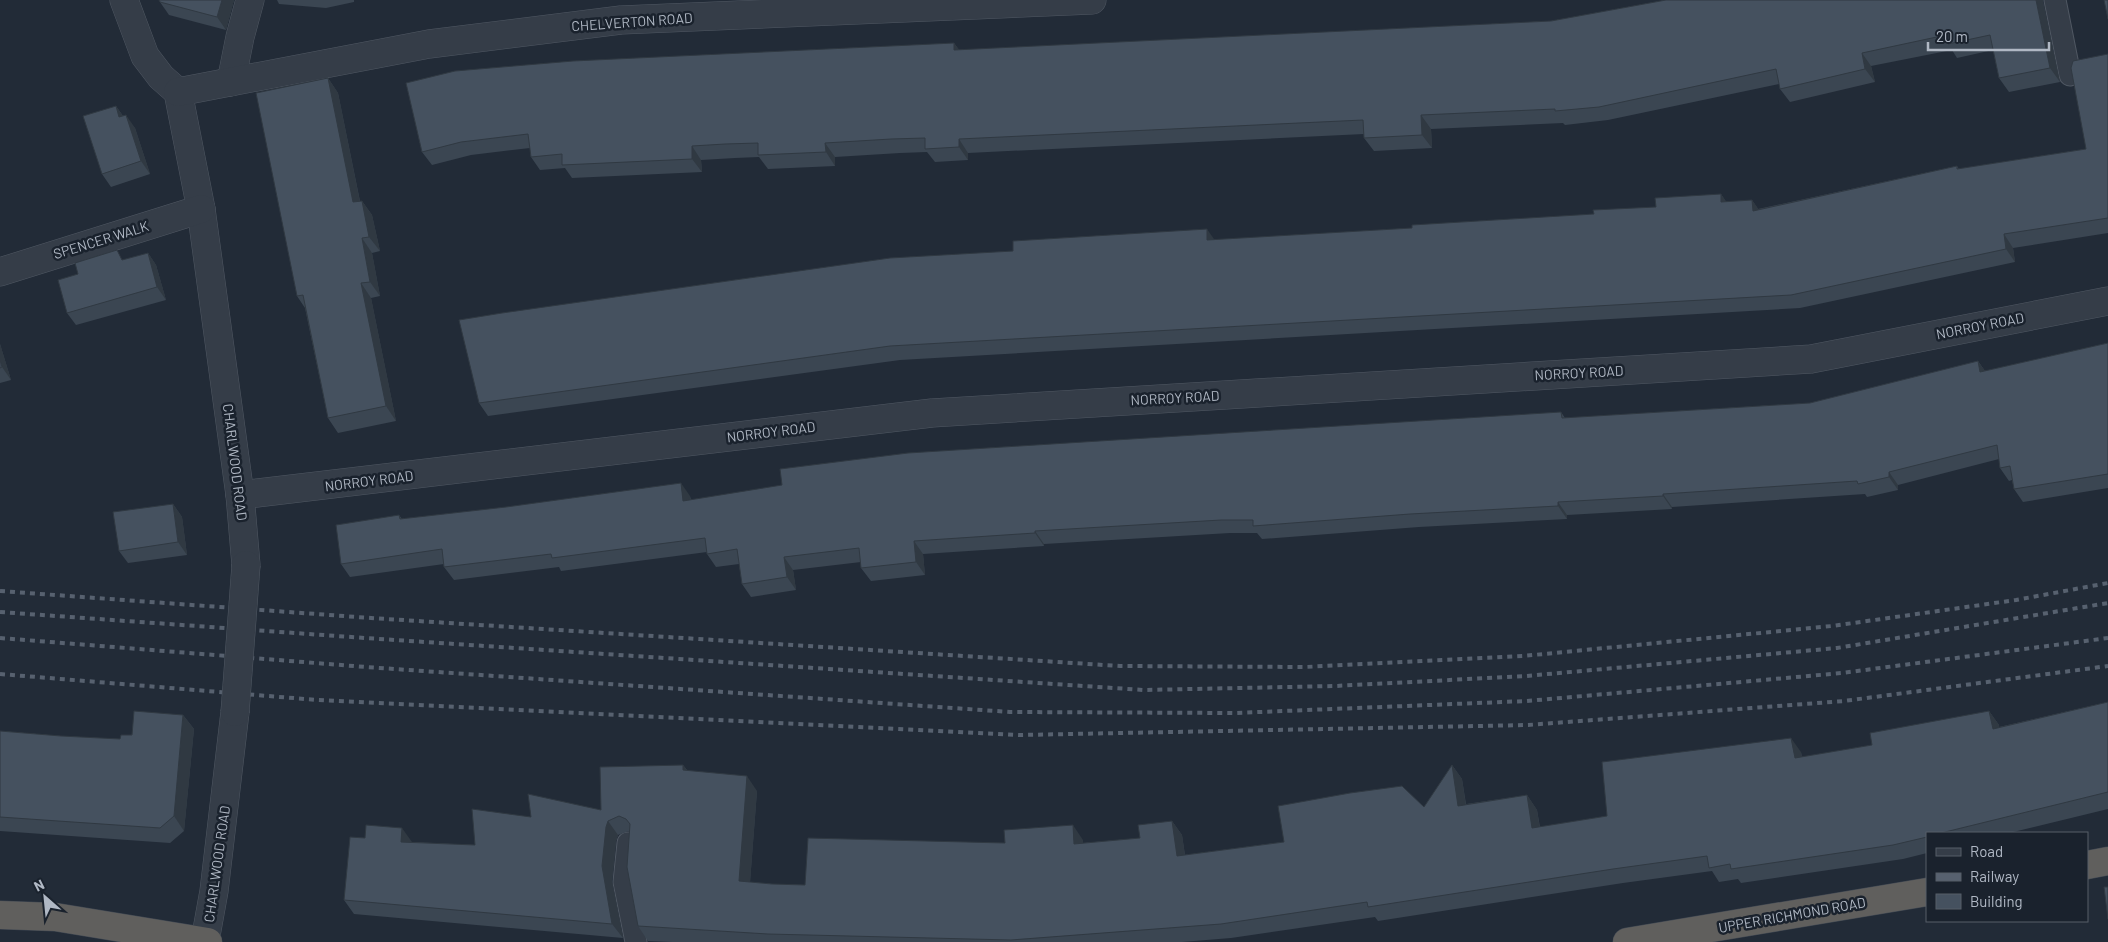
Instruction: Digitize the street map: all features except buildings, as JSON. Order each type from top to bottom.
[{"type":"highway","points":[[2088,865],[2108,861]]},
{"type":"highway","name":"UPPER RICHMOND ROAD","points":[[1628,942],[1688,938],[1926,892]]},
{"type":"highway","points":[[0,915],[55,918],[206,942]]},
{"type":"street","points":[[124,0],[145,56],[161,77],[178,92]]},
{"type":"street","points":[[231,82],[250,0]]},
{"type":"street","name":"CHELVERTON ROAD","points":[[178,92],[429,44],[621,20],[1092,0]]},
{"type":"street","name":"CHARLWOOD ROAD","points":[[178,92],[201,209],[240,495],[246,565],[235,712],[216,882],[206,942]]},
{"type":"street","name":"SPENCER WALK","points":[[0,272],[201,209]]},
{"type":"street","name":"NORROY ROAD","points":[[240,495],[932,413],[1811,359],[2108,301]]},
{"type":"lane","points":[[2055,0],[2070,76]]},
{"type":"lane","points":[[628,843],[624,882],[636,942]]},
{"type":"railway","points":[[0,591],[371,618],[1120,666],[1305,667],[1523,656],[1832,626],[2016,600],[2108,583]]},
{"type":"railway","points":[[0,612],[1144,690],[1335,686],[1526,676],[1837,648],[2108,603]]},
{"type":"railway","points":[[0,638],[366,667],[1010,712],[1235,713],[1527,701],[1842,673],[2108,638]]},
{"type":"railway","points":[[0,674],[317,700],[1019,735],[1528,725],[1844,701],[2108,666]]}]
